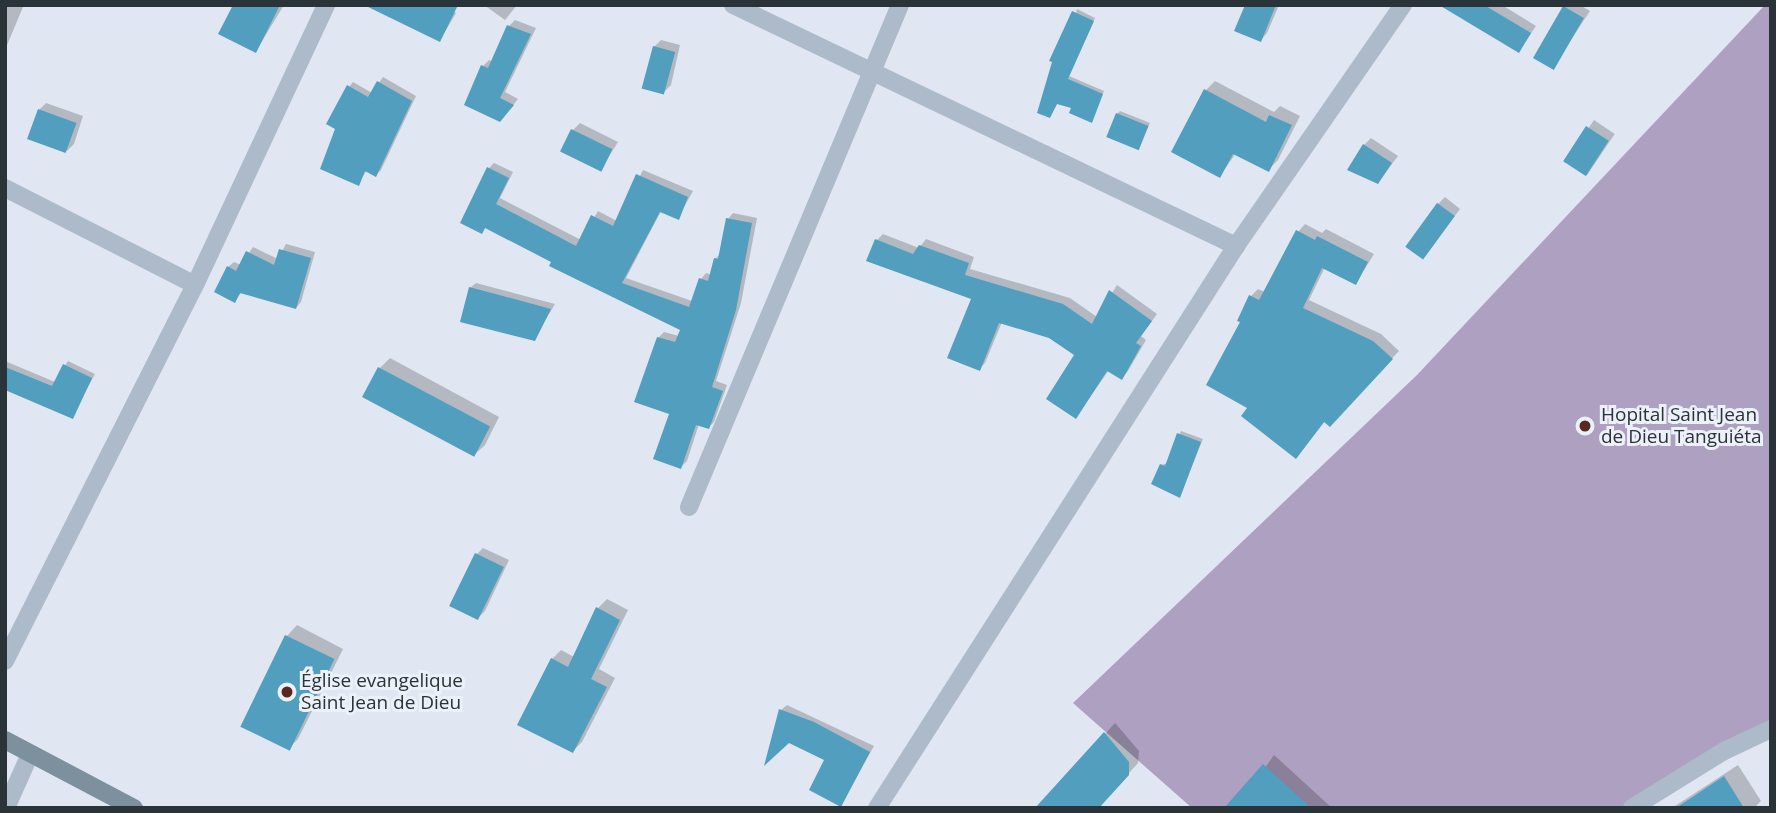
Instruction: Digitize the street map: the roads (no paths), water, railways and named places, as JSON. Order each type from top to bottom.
[{"type":"main road","points":[[5,740],[134,808]]},
{"type":"street","points":[[5,661],[195,285],[326,5]]},
{"type":"street","points":[[733,5],[1236,246]]},
{"type":"street","points":[[689,507],[900,5]]},
{"type":"street","points":[[877,808],[1236,246],[1404,5]]},
{"type":"street","points":[[5,188],[195,285]]},
{"type":"street","points":[[1632,808],[1724,751],[1771,729]]},
{"type":"street","points":[[6,808],[30,754]]},
{"type":"place","name":"Hopital Saint Jean de Dieu Tanguiéta","points":[[1585,426]]},
{"type":"place","name":"Église evangelique Saint Jean de Dieu","points":[[287,692]]}]
